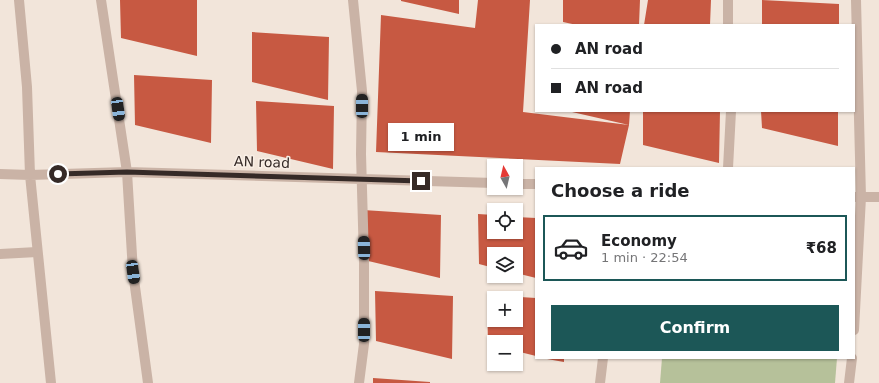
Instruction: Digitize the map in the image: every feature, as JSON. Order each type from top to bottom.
[{"type":"street","points":[[19,0],[27,87],[30,175],[36,252],[51,383]]},
{"type":"street","points":[[101,0],[127,172],[133,272],[148,383]]},
{"type":"street","points":[[353,0],[362,90],[361,154],[364,344],[359,383]]},
{"type":"street","points":[[728,0],[728,24]]},
{"type":"street","points":[[855,305],[857,197],[856,0]]},
{"type":"street","points":[[728,167],[731,112]]},
{"type":"street","name":"AN road","points":[[0,174],[30,175],[127,172],[487,183]]},
{"type":"street","points":[[523,184],[535,184]]},
{"type":"street","points":[[857,197],[879,197]]},
{"type":"street","points":[[0,254],[36,252]]},
{"type":"street","points":[[600,383],[603,359]]},
{"type":"street","points":[[849,383],[852,359]]},
{"type":"green space","points":[[662,359],[837,359],[835,383],[660,383]]},
{"type":"building","points":[[120,0],[197,0],[197,56],[121,38]]},
{"type":"building","points":[[459,0],[459,14],[401,1]]},
{"type":"building","points":[[478,0],[530,0],[523,112],[629,125],[620,164],[376,152],[381,15],[475,28]]},
{"type":"building","points":[[563,0],[640,0],[639,24],[572,24],[563,22]]},
{"type":"building","points":[[648,0],[711,0],[710,24],[644,24]]},
{"type":"building","points":[[762,0],[839,4],[839,24],[762,24]]},
{"type":"building","points":[[252,32],[329,37],[328,100],[252,82]]},
{"type":"building","points":[[134,75],[212,80],[211,143],[135,125]]},
{"type":"building","points":[[256,101],[334,106],[333,169],[257,151]]},
{"type":"building","points":[[572,112],[630,112],[629,125]]},
{"type":"building","points":[[643,112],[720,112],[719,163],[643,145]]},
{"type":"building","points":[[761,112],[838,112],[838,146],[762,128]]},
{"type":"building","points":[[363,210],[441,215],[440,278],[364,260]]},
{"type":"building","points":[[478,214],[487,215],[487,239],[523,239],[523,217],[535,218],[535,278],[523,275],[523,247],[487,247],[487,266],[479,264]]},
{"type":"building","points":[[375,291],[453,296],[452,359],[376,341]]},
{"type":"building","points":[[523,297],[535,298],[535,356],[523,353],[523,335],[488,335],[488,327],[523,327]]},
{"type":"building","points":[[547,359],[564,359],[564,362]]},
{"type":"building","points":[[373,378],[430,382],[430,383],[373,383]]},
{"type":"route","points":[[58,174],[127,172],[421,181]]}]
